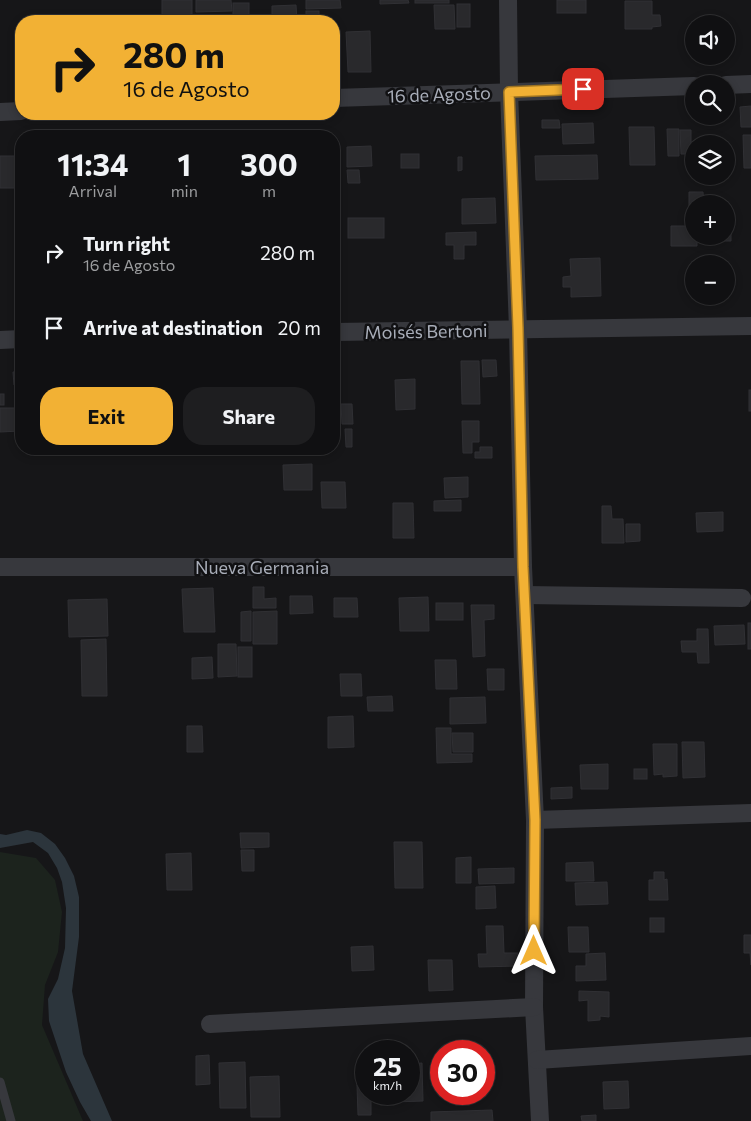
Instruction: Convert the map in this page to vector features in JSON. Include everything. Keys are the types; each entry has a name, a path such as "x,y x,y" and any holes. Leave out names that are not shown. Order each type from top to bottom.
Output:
{"street":[{"path":"508,0 523,567 535,820 534,1007 540,1121"},
{"path":"735,85 751,84"},
{"name":"16 de Agosto","path":"340,98 685,86"},
{"path":"0,112 15,111"},
{"name":"Moisés Bertoni","path":"340,332 751,326"},
{"path":"0,340 15,339"},
{"name":"Nueva Germania","path":"0,568 523,567"},
{"path":"525,595 742,598"},
{"path":"535,820 751,813"},
{"path":"210,1024 534,1007"},
{"path":"537,1060 751,1046"}],"lane":[{"path":"0,1082 11,1121"}],"shaded area":[{"path":"27,830 41,833 55,844 74,876 79,897 79,937 72,991 83,1054 112,1121 91,1121 66,1072 49,1021 48,999 58,979 65,948 66,908 62,882 57,868 48,853 33,842 0,848 0,834 6,835"},
{"path":"0,852 36,858 55,880 62,912 58,952 45,985 42,1025 83,1121 0,1121"}],"building":[{"path":"162,0 192,0 192,15 162,15"},
{"path":"196,0 231,0 232,11 196,12"},
{"path":"306,0 340,0 341,8 306,9"},
{"path":"380,0 408,0 409,3 380,4"},
{"path":"415,0 449,0 449,3 415,3"},
{"path":"557,0 586,0 586,13 557,13"},
{"path":"625,1 652,1 652,15 660,15 661,26 652,27 652,29 625,29"},
{"path":"233,3 249,3 249,15 233,15"},
{"path":"457,4 470,4 470,27 457,27"},
{"path":"296,5 297,15 272,15 272,6"},
{"path":"434,5 454,5 455,29 435,29"},
{"path":"306,11 319,11 319,15 306,15"},
{"path":"370,31 371,72 348,72 346,32"},
{"path":"751,106 751,127 741,127 740,107"},
{"path":"542,120 559,120 560,128 542,128"},
{"path":"593,123 594,143 563,144 562,124"},
{"path":"629,127 654,127 655,165 630,165"},
{"path":"667,129 679,129 679,156 668,156"},
{"path":"680,130 691,130 691,135 685,135 685,154 681,154"},
{"path":"743,135 751,135 751,168 744,168"},
{"path":"371,146 372,166 347,167 347,147"},
{"path":"401,154 419,154 419,168 401,168"},
{"path":"597,155 598,179 536,180 535,156"},
{"path":"0,156 15,156 15,188 0,188"},
{"path":"458,157 462,157 462,170 458,171"},
{"path":"347,170 359,170 360,183 348,183"},
{"path":"689,192 703,192 703,195 689,195"},
{"path":"495,198 496,223 462,224 462,199"},
{"path":"348,218 384,218 384,238 348,238"},
{"path":"671,226 685,226 685,245 697,245 697,246 671,246"},
{"path":"476,232 476,245 464,245 464,259 454,259 454,245 446,245 446,233"},
{"path":"600,258 601,296 571,297 571,287 563,287 563,277 571,276 570,259"},
{"path":"482,360 496,360 497,376 483,377"},
{"path":"461,361 479,361 480,404 462,404"},
{"path":"13,372 15,372 15,385"},
{"path":"415,379 415,409 396,410 395,380"},
{"path":"749,390 751,390 751,411 749,411"},
{"path":"0,394 4,394 4,405 0,405"},
{"path":"341,404 352,404 353,424 342,424"},
{"path":"0,408 15,408 15,431 0,432"},
{"path":"462,421 479,421 479,442 472,442 472,453 463,453"},
{"path":"345,429 352,429 352,447 346,447"},
{"path":"480,447 492,447 492,458 475,458 475,452 480,452"},
{"path":"312,464 312,490 284,490 283,465"},
{"path":"468,477 468,497 445,498 444,478"},
{"path":"321,482 345,482 346,508 322,508"},
{"path":"461,500 461,511 434,511 434,501"},
{"path":"393,503 413,503 414,538 393,538"},
{"path":"602,506 611,506 612,519 623,519 624,543 602,543"},
{"path":"723,512 723,531 697,532 696,513"},
{"path":"626,524 640,524 640,541 626,542"},
{"path":"253,587 264,587 264,599 276,598 276,608 253,608"},
{"path":"213,588 215,632 184,632 182,589"},
{"path":"290,596 312,596 313,613 290,614"},
{"path":"428,597 429,631 400,631 399,598"},
{"path":"334,598 357,598 358,617 334,617"},
{"path":"107,599 108,636 69,637 68,600"},
{"path":"436,603 463,603 463,620 436,620"},
{"path":"471,605 494,605 494,619 484,620 485,656 473,657"},
{"path":"251,611 251,641 241,641 241,612"},
{"path":"277,611 277,644 253,644 253,612"},
{"path":"748,623 751,623 751,649 748,649"},
{"path":"744,625 745,644 715,645 714,626"},
{"path":"697,629 708,629 709,663 698,663 697,652 682,652 681,641 697,641"},
{"path":"106,639 107,696 82,696 81,640"},
{"path":"218,644 236,644 237,676 218,677"},
{"path":"238,647 252,647 252,677 238,677"},
{"path":"212,657 213,678 192,679 192,658"},
{"path":"435,660 456,660 457,689 436,689"},
{"path":"487,669 504,669 504,690 488,690"},
{"path":"340,674 361,674 362,696 341,696"},
{"path":"392,696 393,711 368,711 367,697"},
{"path":"485,697 486,723 450,724 450,698"},
{"path":"353,716 354,747 328,748 328,717"},
{"path":"187,726 202,726 203,752 187,752"},
{"path":"436,728 451,728 451,754 472,754 472,762 437,763"},
{"path":"452,733 473,733 473,752 453,752"},
{"path":"682,742 704,742 705,777 683,778"},
{"path":"653,744 677,744 677,776 663,777 663,774 654,775"},
{"path":"608,764 608,789 581,789 580,765"},
{"path":"634,769 647,769 647,779 634,779"},
{"path":"572,787 572,798 551,799 551,788"},
{"path":"240,833 269,833 269,847 241,848"},
{"path":"394,842 422,842 423,888 395,888"},
{"path":"241,850 254,850 254,871 242,871"},
{"path":"191,853 192,890 167,890 166,854"},
{"path":"471,857 471,883 456,883 456,858"},
{"path":"593,862 594,881 566,881 566,863"},
{"path":"514,868 514,883 479,884 478,869"},
{"path":"654,872 664,872 664,880 667,879 668,900 649,900 649,880 654,880"},
{"path":"607,882 608,904 576,905 575,883"},
{"path":"495,886 496,908 476,909 476,887"},
{"path":"650,918 664,918 664,932 650,932"},
{"path":"486,926 503,926 504,953 518,953 518,966 479,967 478,954 487,954"},
{"path":"568,927 588,927 589,952 569,952"},
{"path":"744,935 751,935 751,965 750,953 744,953"},
{"path":"373,946 374,970 352,971 351,947"},
{"path":"605,953 606,980 576,981 576,966 586,966 586,954"},
{"path":"428,960 452,960 453,990 429,991"},
{"path":"579,991 609,992 609,1017 600,1016 600,1020 588,1021 588,1000 579,1001"},
{"path":"209,1055 210,1084 196,1085 196,1056"},
{"path":"245,1062 246,1108 220,1108 219,1063"},
{"path":"420,1063 422,1063 423,1101 420,1101"},
{"path":"279,1076 280,1117 251,1117 250,1077"},
{"path":"628,1081 629,1108 604,1109 603,1082"},
{"path":"358,1105 371,1105 371,1115 358,1115"},
{"path":"492,1110 493,1121 431,1121 431,1112"},
{"path":"596,1115 596,1121 582,1121 581,1116"}],"route":[{"path":"534,951 535,820 523,567 518,328 509,92 583,89"}]}
